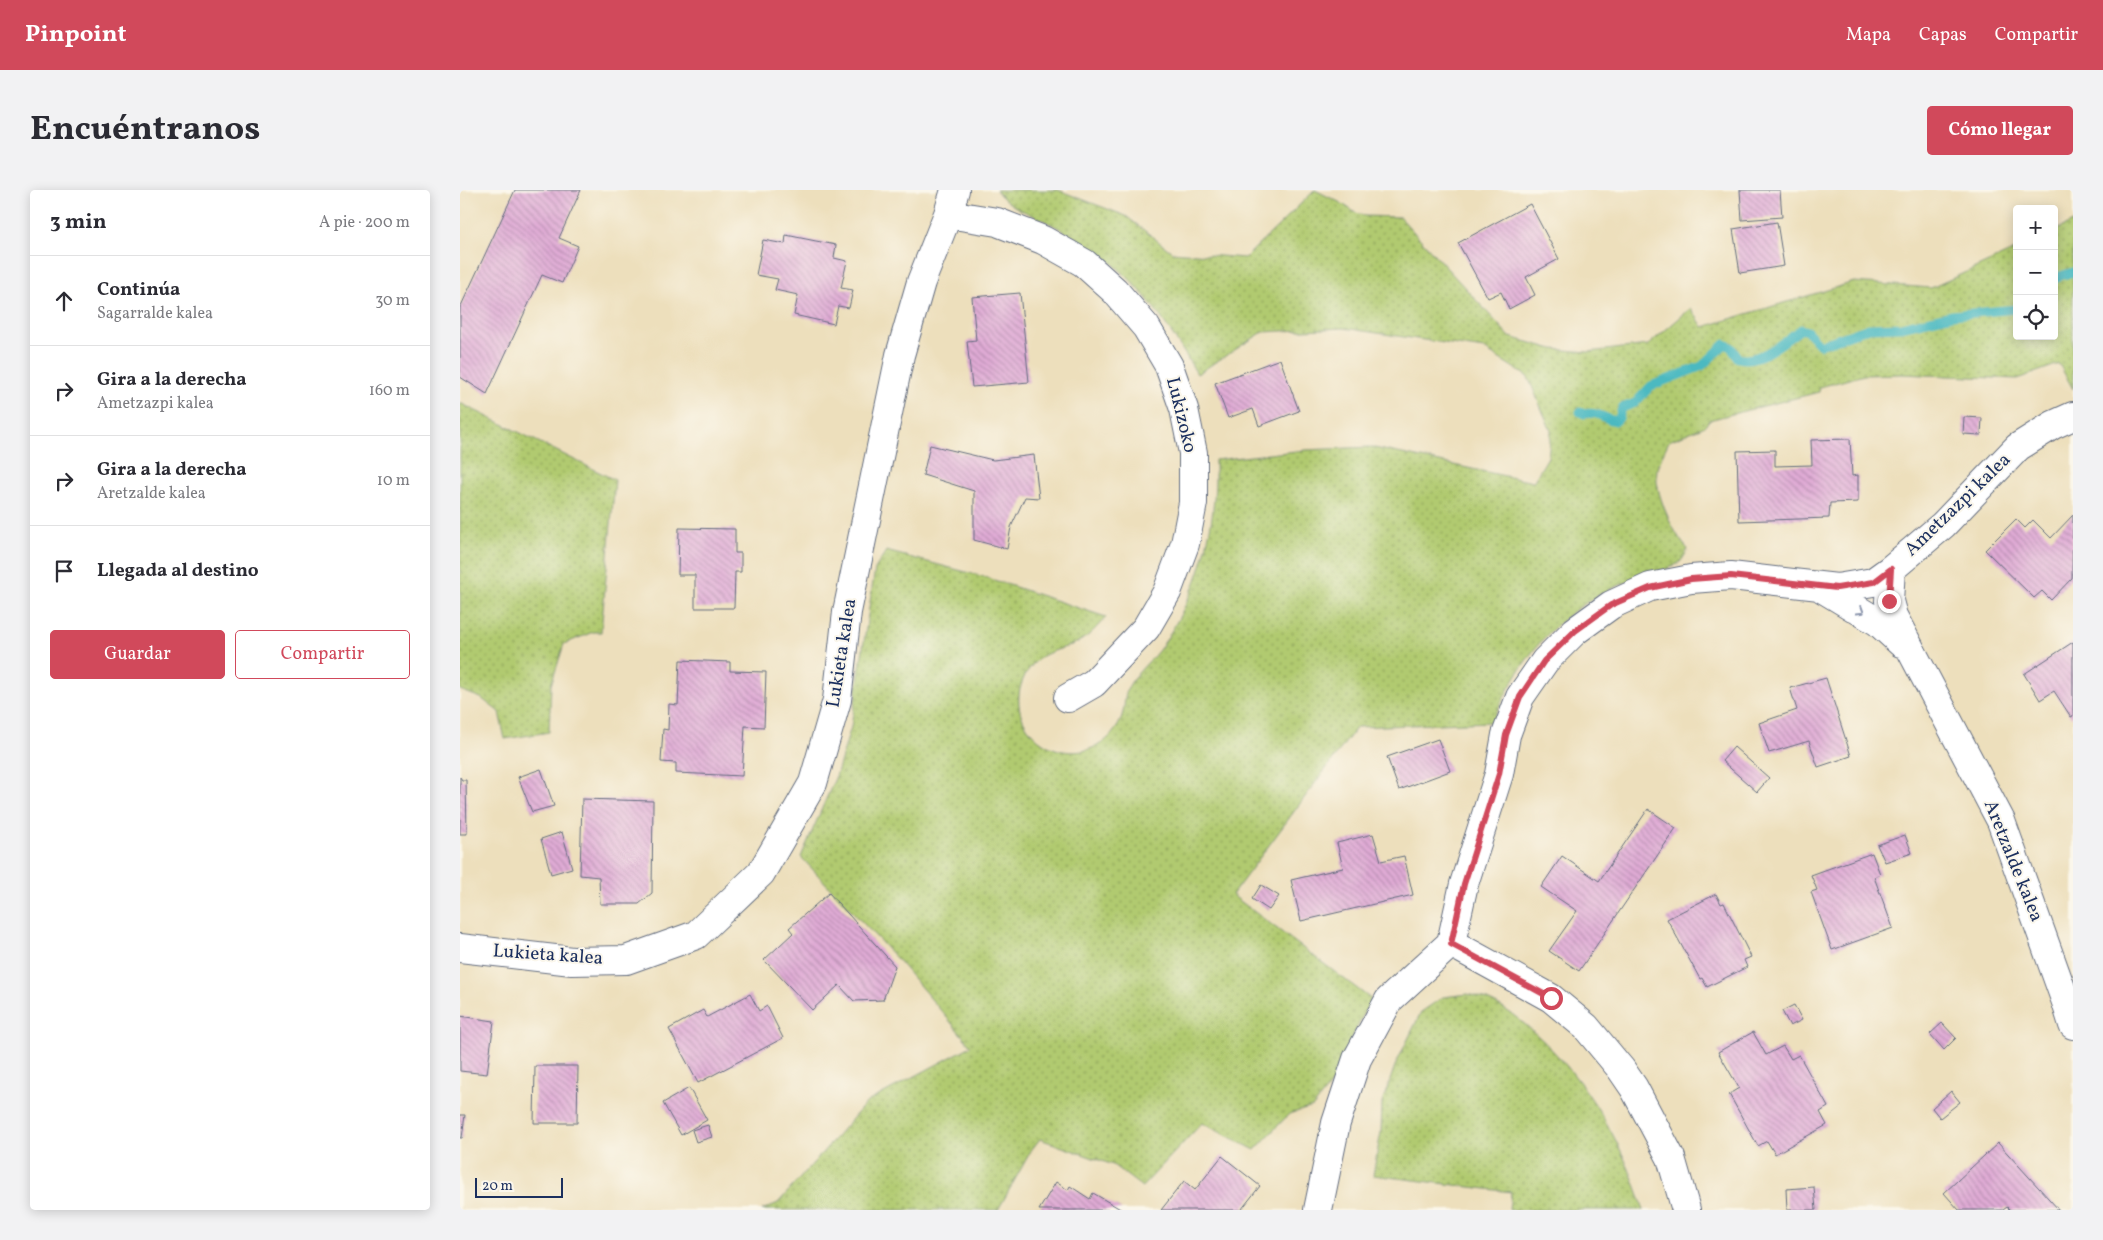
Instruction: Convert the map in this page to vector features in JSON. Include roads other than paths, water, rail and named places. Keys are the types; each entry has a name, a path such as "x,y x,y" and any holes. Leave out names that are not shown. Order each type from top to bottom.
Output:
{"street":[{"name":"Lukizoko","path":"951,202 1043,240 1084,264 1115,291 1146,326 1169,366 1184,409 1193,453 1193,503 1186,544 1167,592 1146,628 1094,683 1068,698"},
{"name":"Lukieta kalea","path":"460,948 572,961 626,960 696,935 761,873 813,783 837,700 847,612 900,355 921,282 951,202"},
{"name":"Ametzazpi kalea","path":"1451,944 1464,884 1499,774 1506,735 1520,697 1544,661 1575,631 1618,601 1650,588 1691,579 1731,576 1837,588 1874,582 1942,525 2018,447 2073,416"},
{"name":"Aretzalde kalea","path":"1891,569 1889,601 1893,616 2001,821 2073,1025"},
{"name":"Aretzalde kalea","path":"1819,586 1878,622 1910,651"},
{"path":"1318,1210 1336,1123 1357,1059 1389,1000 1451,944 1551,998 1586,1027 1621,1069 1634,1088 1671,1158 1686,1210"}],"waterway":[{"path":"2058,277 2073,272"},
{"path":"1580,412 1584,414 1598,414 1616,421 1622,408 1635,403 1651,386 1702,366 1725,344 1731,347 1738,358 1755,358 1779,345 1801,329 1807,331 1820,345 1869,328 1901,327 1952,315 2013,309"}]}
